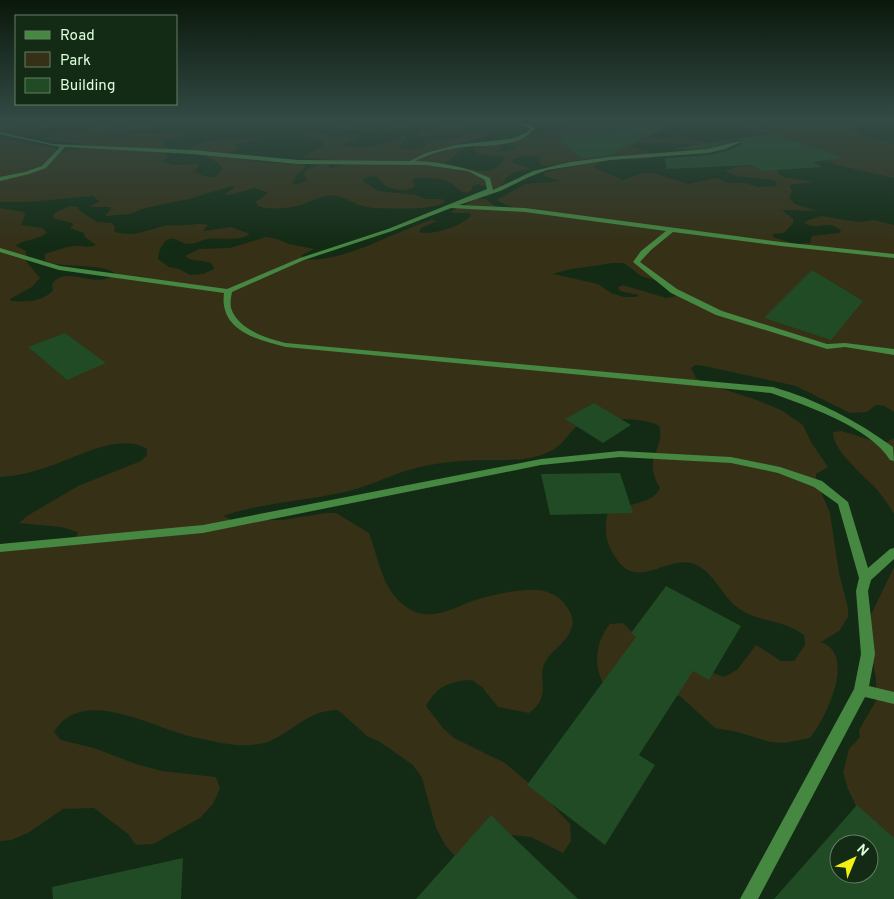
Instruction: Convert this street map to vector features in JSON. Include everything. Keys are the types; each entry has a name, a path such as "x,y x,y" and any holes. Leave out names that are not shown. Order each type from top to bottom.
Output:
{"street":[{"path":"0,179 27,173 44,167 49,162"},
{"path":"0,250 60,268 228,290 302,259 382,232 490,190 488,180 469,170 410,162 398,164 298,162"},
{"path":"483,194 498,192 519,179 534,173 586,162"},
{"path":"450,206 525,210 781,244 894,256"},
{"path":"672,229 657,243 642,252 636,262 674,291 719,313 827,347 845,345 894,352"},
{"path":"228,290 227,307 235,320 260,338 286,345 688,380 773,390 825,410 866,432 889,450 894,458"},
{"path":"0,548 203,529 541,462 620,454 731,460 780,470 818,484 843,502 865,578 862,591 868,654 862,690 749,899"},
{"path":"865,578 894,552"},
{"path":"862,690 894,698"}],"green space":[{"path":"0,162 161,162 175,165 197,164 199,167 194,172 211,177 218,175 222,167 216,162 303,164 306,167 299,172 292,183 295,185 307,181 304,173 322,164 329,165 329,168 350,162 447,162 445,164 454,167 488,171 496,168 502,162 513,162 531,168 512,173 495,190 478,184 472,186 472,190 467,193 447,181 435,178 415,178 412,181 415,186 402,190 388,187 373,176 363,179 364,182 378,191 416,195 426,199 441,199 445,202 439,205 419,208 366,207 341,197 332,196 293,207 263,208 258,206 256,202 268,193 255,188 229,195 225,194 235,187 232,186 189,199 145,208 130,214 105,216 111,209 110,207 90,207 99,201 93,196 28,202 0,202"},
{"path":"540,162 599,162 601,163 593,167 623,180 643,173 653,173 688,184 716,178 728,183 744,183 759,187 776,186 777,183 774,180 736,176 725,171 737,167 766,167 778,170 778,174 785,177 814,182 789,185 792,191 789,198 795,204 817,211 782,210 793,219 793,223 784,233 773,234 773,237 795,244 810,243 812,236 839,233 841,231 832,226 814,226 805,223 821,216 858,222 874,220 894,225 894,412 884,406 876,405 867,412 850,413 796,386 704,366 695,365 691,368 696,378 702,382 781,410 803,425 811,442 828,467 816,474 816,480 830,513 839,573 848,608 848,617 839,631 821,642 832,649 837,659 838,673 824,717 810,738 784,743 770,742 738,732 715,728 680,696 615,699 601,679 597,662 598,648 610,624 623,623 632,632 724,677 737,670 756,645 781,661 794,661 805,645 804,635 796,630 749,614 734,605 708,573 694,564 684,562 642,572 632,571 623,566 614,555 607,541 607,515 620,508 650,498 660,488 653,468 660,434 659,426 630,419 604,420 583,424 575,428 559,446 551,451 529,458 518,460 472,460 430,465 345,492 268,505 223,516 233,520 282,520 336,513 369,533 379,566 388,586 401,603 419,613 434,614 486,597 527,590 550,593 563,602 569,610 573,623 569,635 545,662 541,698 537,706 529,713 498,707 482,687 472,680 451,683 445,686 430,699 426,706 443,728 454,738 505,763 544,796 570,824 571,841 563,853 531,837 512,835 482,837 456,857 445,845 436,828 422,778 413,765 380,742 367,736 338,710 318,713 279,737 261,744 252,745 234,745 181,734 122,714 83,711 67,718 54,732 61,740 94,748 136,764 162,771 216,777 220,789 213,804 200,818 153,844 136,845 128,834 94,808 63,809 28,833 11,840 0,841 0,544 75,541 78,532 61,527 19,523 27,516 78,486 141,461 147,455 147,449 124,443 111,445 38,470 0,477 0,208 24,212 25,215 21,225 42,228 47,232 40,237 19,243 16,246 26,251 26,261 40,278 32,287 10,299 11,301 28,301 39,299 49,294 53,290 52,284 58,278 74,276 100,280 108,278 115,273 98,268 50,263 45,260 45,254 61,249 72,246 89,247 96,245 85,237 84,233 70,228 73,225 72,223 53,218 54,213 70,206 78,207 79,210 97,222 112,223 115,227 114,231 121,233 136,233 172,225 205,224 208,225 203,231 231,227 250,234 235,239 208,239 189,244 171,239 162,245 158,259 169,267 179,269 190,275 203,274 214,269 212,264 191,260 185,256 199,249 230,248 266,237 314,249 302,255 302,259 333,257 367,246 431,220 437,221 421,228 419,232 431,233 455,226 471,215 469,213 451,213 452,211 476,199 486,199 496,207 514,208 496,200 526,184 561,181 545,176 544,172 586,164 541,165","holes":["624,263 641,276 660,282 682,295 666,298 623,285 618,287 620,291 639,295 636,297 624,297 611,293 598,284 553,274 575,268"]},
{"path":"831,162 894,162 894,178 836,165"},
{"path":"842,431 883,444 894,438 894,514 878,491 843,455 834,439 833,432"},
{"path":"894,567 894,839 856,806 843,773 849,749 860,737 859,730 876,701 876,679 866,625"}],"building":[{"path":"665,162 813,162 822,167 762,171 752,165 666,169"},
{"path":"812,270 863,301 831,340 764,318"},
{"path":"65,333 106,363 67,380 28,347"},
{"path":"594,403 631,425 603,443 565,419"},
{"path":"620,473 633,513 550,515 541,474"},
{"path":"666,586 741,626 709,680 693,671 639,755 655,765 605,845 527,785 636,637 631,633"},
{"path":"857,805 894,838 894,899 774,899 829,837 829,884 879,884 879,834 831,834"},
{"path":"491,815 509,833 578,899 416,899"},
{"path":"183,858 181,899 53,899 52,887"}]}
